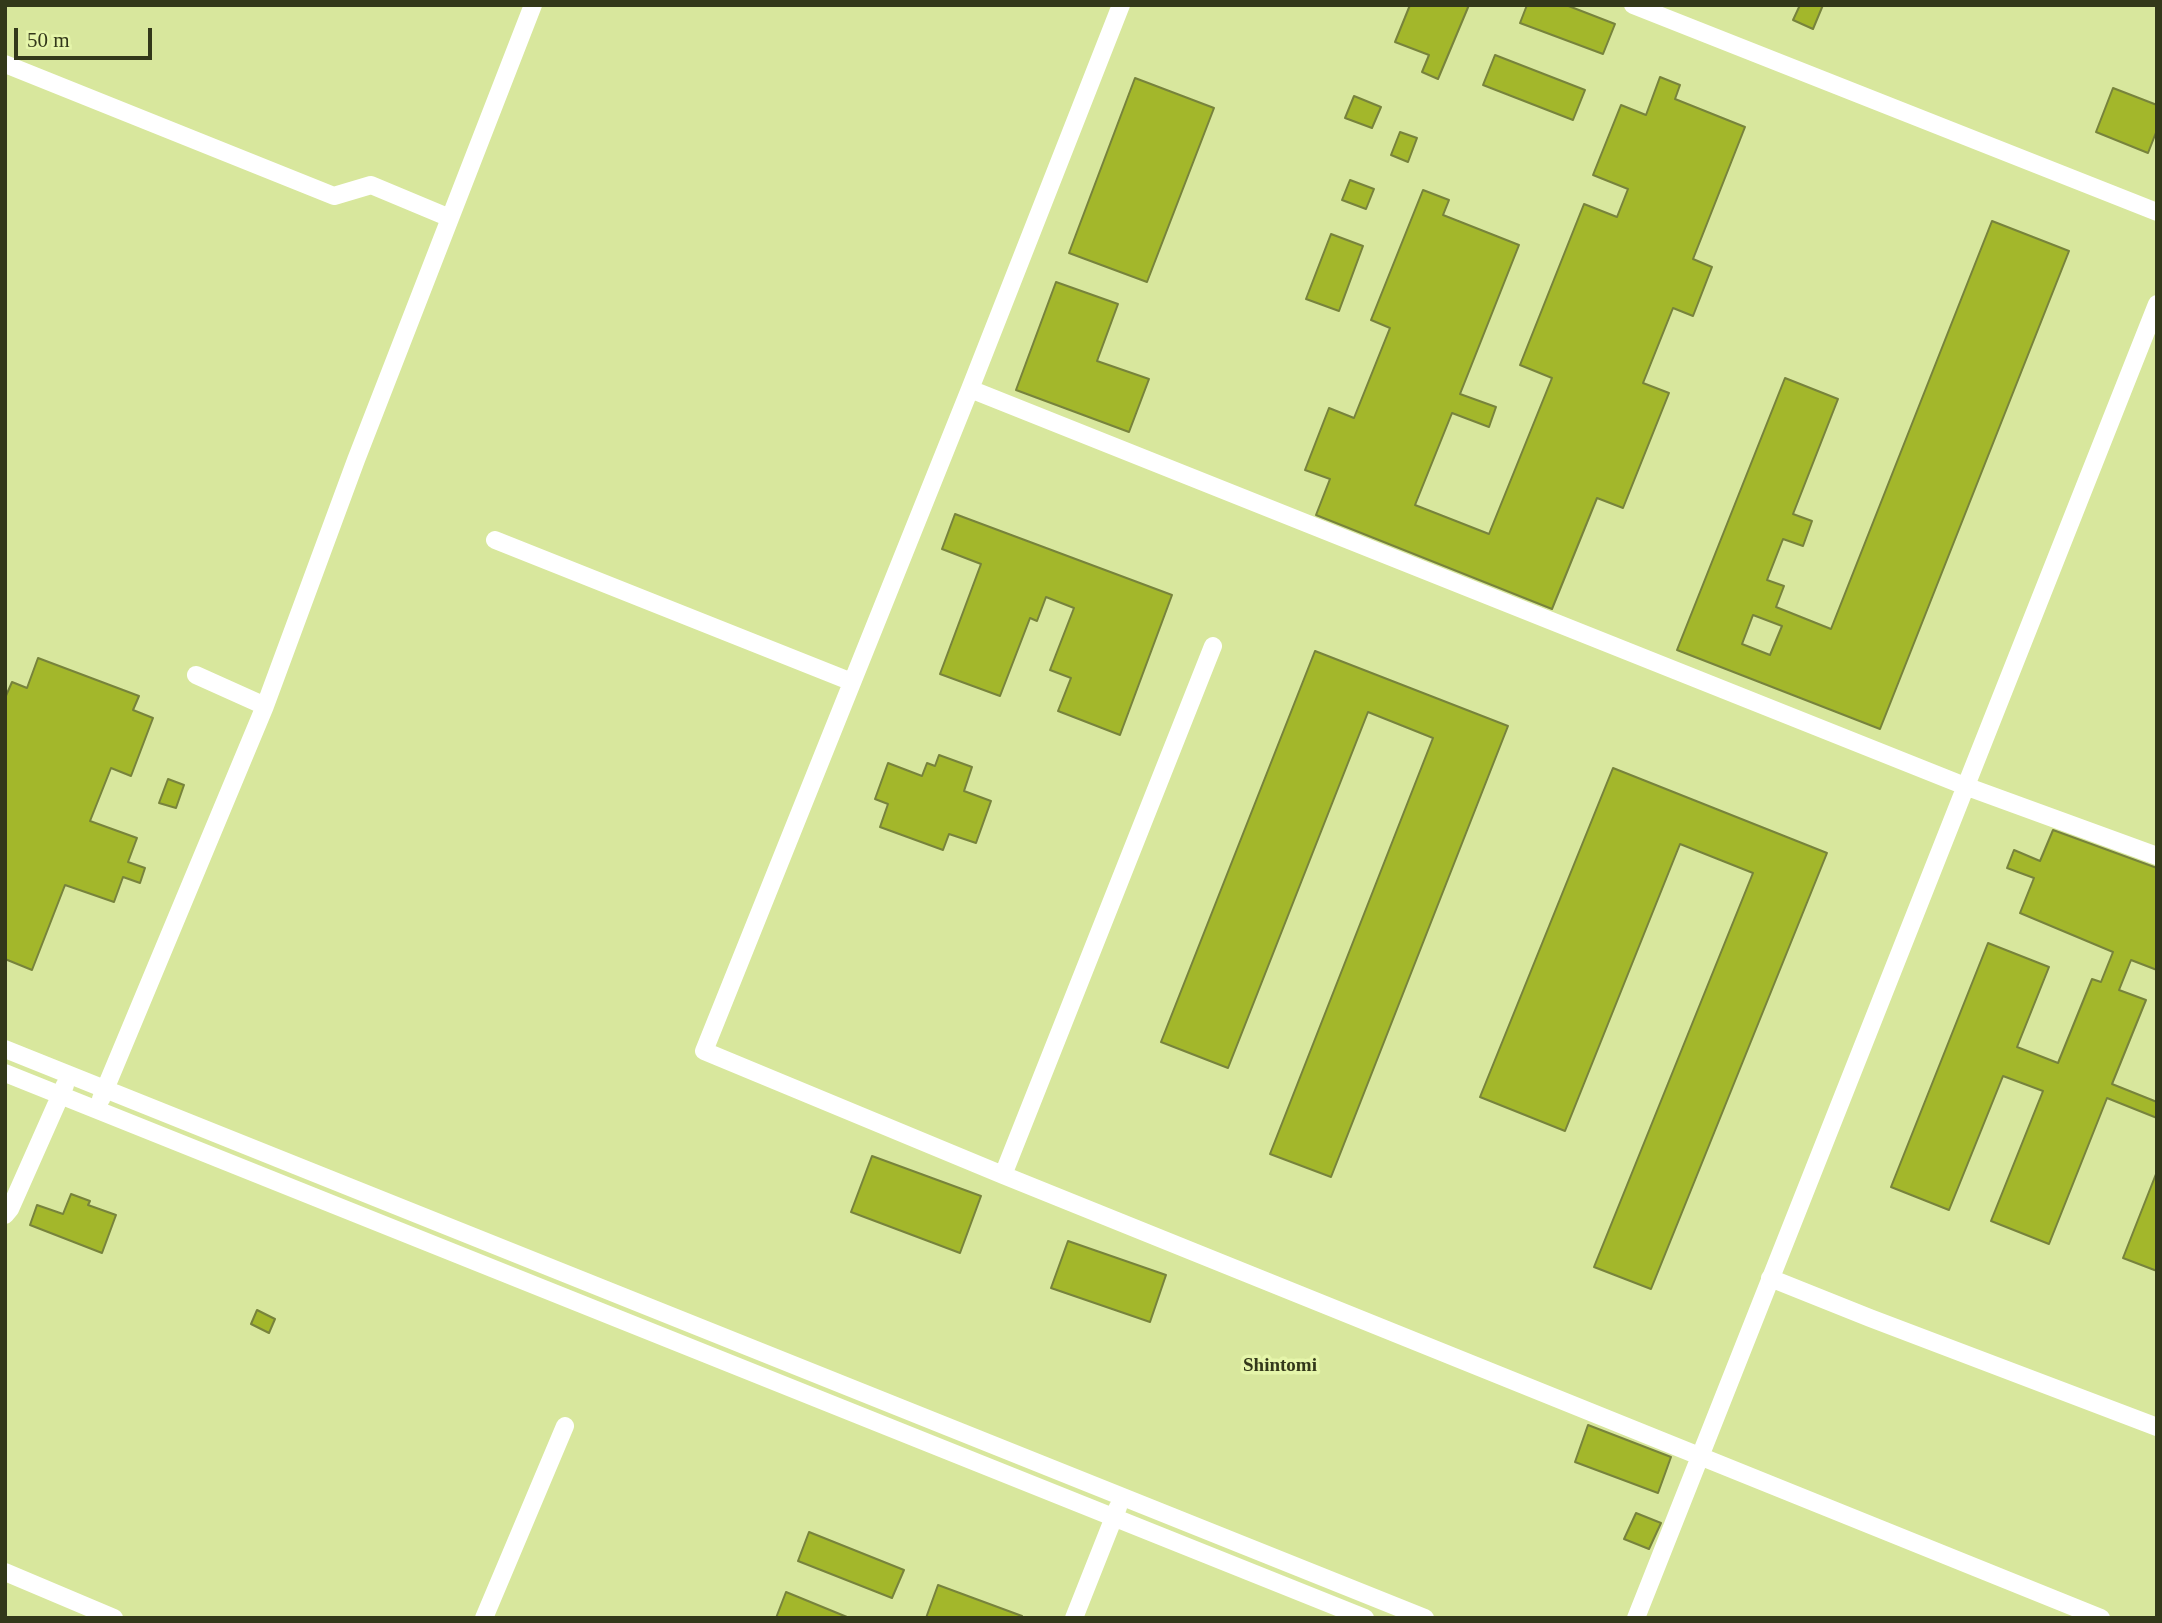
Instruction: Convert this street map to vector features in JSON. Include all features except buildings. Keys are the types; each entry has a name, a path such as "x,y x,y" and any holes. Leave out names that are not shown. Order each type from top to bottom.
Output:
{"street":[{"path":"97,1110 265,706 355,460 533,5"},
{"path":"1121,5 704,1051 1003,1175 2101,1618"},
{"path":"1633,5 2157,212"},
{"path":"5,64 334,196 371,185 450,218"},
{"path":"1636,1618 2157,304"},
{"path":"970,389 1965,786 2157,856"},
{"path":"495,540 852,682"},
{"path":"1003,1175 1213,646"},
{"path":"196,675 265,706"},
{"path":"5,1049 1425,1618"},
{"path":"5,1073 1365,1618"},
{"path":"5,1215 69,1075"},
{"path":"1770,1278 2157,1427"},
{"path":"484,1618 565,1426"},
{"path":"1074,1618 1122,1497"},
{"path":"5,1572 114,1618"}],"district":[{"name":"Shintomi","path":"1280,1366"}]}
